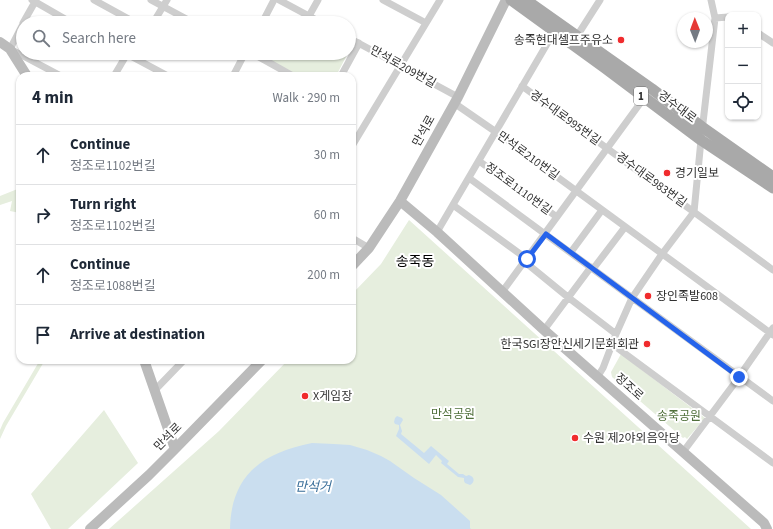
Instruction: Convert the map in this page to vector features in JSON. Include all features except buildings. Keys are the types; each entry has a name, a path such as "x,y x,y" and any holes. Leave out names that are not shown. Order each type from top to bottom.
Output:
{"main road":[{"name":"경수대로","path":"511,0 577,36 773,177"},
{"name":"경수대로","path":"526,0 554,32 701,140 773,188"},
{"path":"738,165 742,162 752,170 763,170"}],"street":[{"path":"152,0 165,3 184,16"},
{"path":"266,16 274,0"},
{"path":"279,0 309,16 318,0"},
{"path":"383,0 426,23"},
{"path":"356,139 440,0"},
{"name":"만석로","path":"356,262 369,248 400,201 456,100 506,0"},
{"path":"577,36 600,0"},
{"path":"598,376 603,368 632,298 662,254 694,212 715,18 711,0"},
{"path":"26,16 34,1 60,16"},
{"path":"96,1 123,16"},
{"path":"158,16 165,3"},
{"path":"715,18 725,17"},
{"name":"경수대로995번길","path":"496,132 554,32"},
{"path":"761,35 773,43"},
{"path":"10,49 16,37"},
{"path":"0,42 16,52"},
{"name":"만석로209번길","path":"356,42 401,66 456,100"},
{"path":"356,48 359,43"},
{"path":"10,49 16,59"},
{"path":"17,60 24,72"},
{"path":"31,60 53,72"},
{"path":"116,72 122,60"},
{"path":"142,60 162,72"},
{"path":"235,72 241,60"},
{"path":"264,60 286,72"},
{"path":"343,72 350,60"},
{"name":"경수대로995번길","path":"522,86 608,149"},
{"name":"경수대로983번길","path":"502,292 546,234 644,98"},
{"name":"만석로210번길","path":"456,100 576,192 772,332"},
{"name":"정조로1110번길","path":"437,232 496,132"},
{"name":"경수대로983번길","path":"608,149 773,270"},
{"name":"정조로1110번길","path":"479,161 557,217"},
{"name":"정조로1110번길","path":"469,178 773,401"},
{"name":"정조로","path":"400,201 437,232 544,330 768,527"},
{"path":"454,205 526,260 569,298 616,334"},
{"path":"571,252 602,210"},
{"path":"544,330 625,227"},
{"path":"356,240 369,248"},
{"path":"683,452 772,332"},
{"path":"612,344 773,463"},
{"path":"145,364 176,449"},
{"path":"155,390 180,364"},
{"name":"만석로","path":"90,529 176,449 258,364"}],"green space":[{"path":"268,60 344,60 338,72 291,72"},
{"path":"16,190 16,212 10,211 12,201 0,205 0,196"},
{"name":"만석공원","path":"409,220 751,529 109,529 219,431 284,364 356,364 356,290 381,264"},
{"name":"송죽공원","path":"621,354 705,418 687,439 685,437 683,438 612,377 611,372"},
{"path":"38,364 43,364 6,426 0,439 0,430"},
{"path":"104,410 138,463 68,529 51,529 31,494"}],"water":[{"path":"397,416 403,420 400,425 402,431 401,434 424,453 431,446 449,461 447,464 459,474 466,476 469,475 472,477 474,480 472,484 470,485 465,483 464,478 458,477 441,463 442,461 436,455 429,464 396,436 399,425 395,424 394,422"},
{"name":"만석거","path":"312,443 350,445 381,456 441,495 470,521 471,529 230,529 232,510 236,494 243,481 253,470 264,460 278,453 294,447"}],"place":[{"name":"송죽현대셀프주유소","path":"621,40"},
{"name":"경기일보","path":"667,173"},
{"name":"장인족발608","path":"648,296"},
{"name":"한국SGI장안신세기문화회관","path":"647,344"},
{"name":"X게임장","path":"305,396"},
{"name":"수원 제2야외음악당","path":"575,438"}],"district":[{"name":"송죽동","path":"415,262"}],"route":[{"path":"527,259 546,234 739,377"}]}
